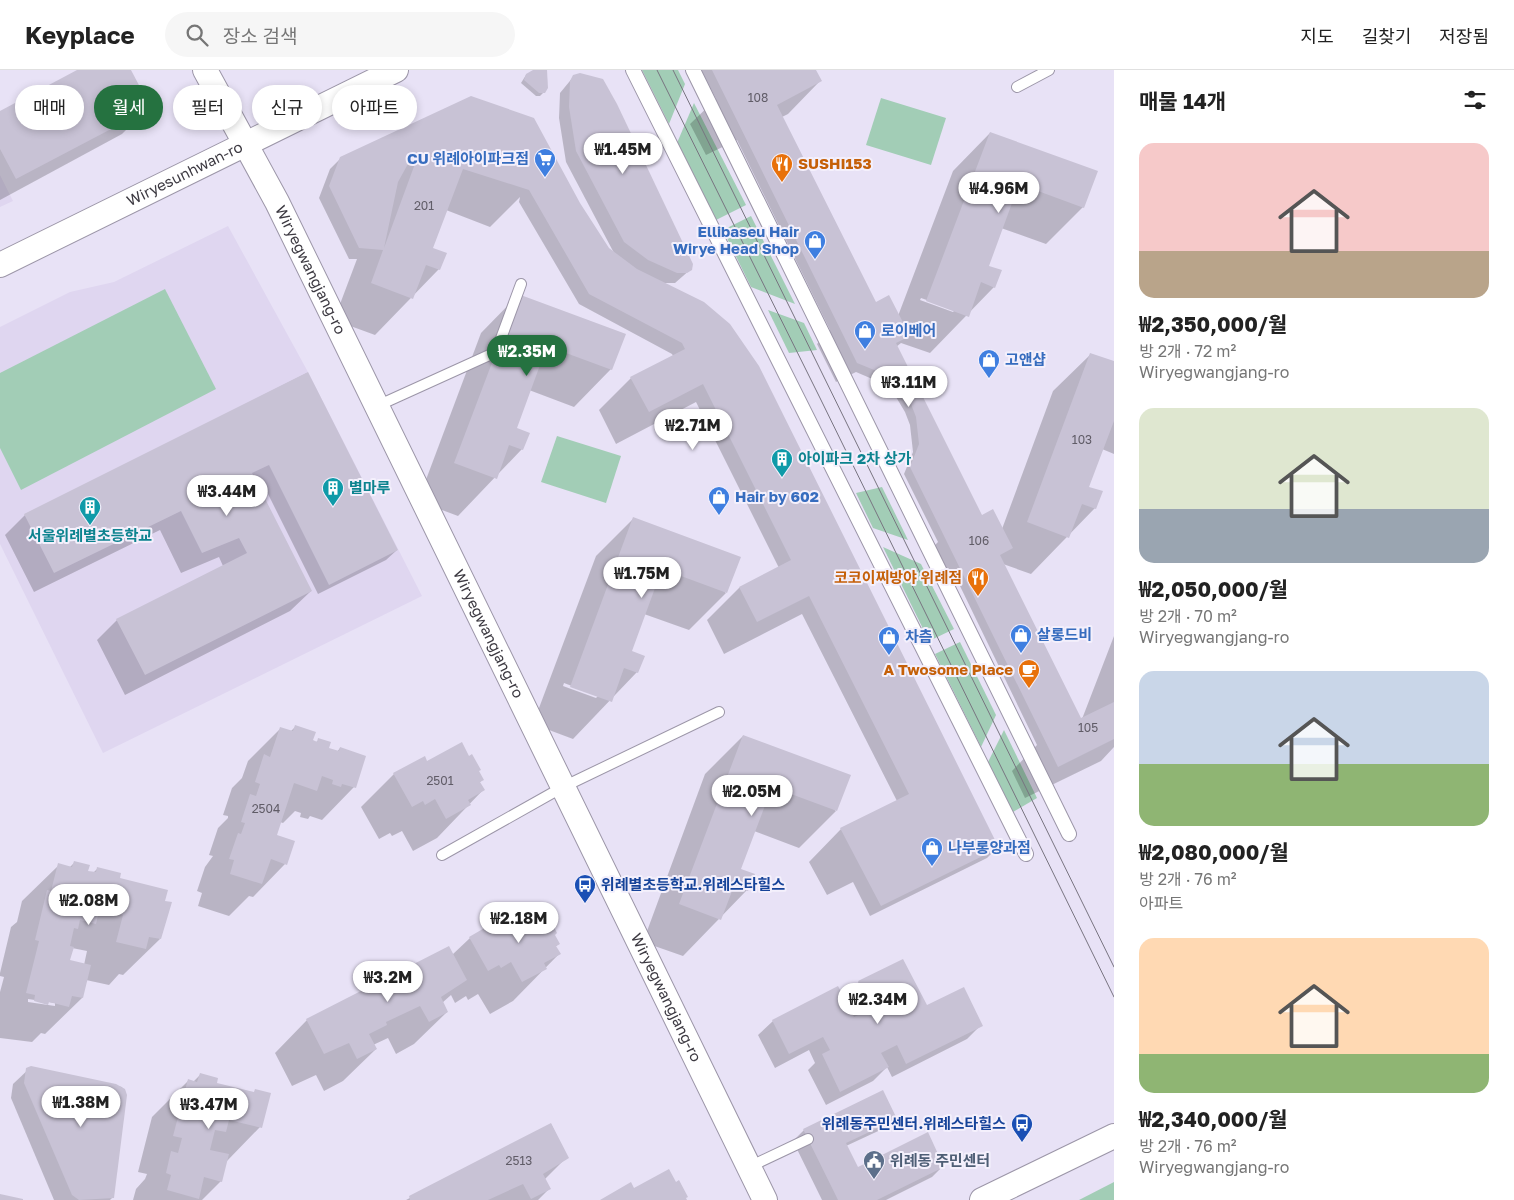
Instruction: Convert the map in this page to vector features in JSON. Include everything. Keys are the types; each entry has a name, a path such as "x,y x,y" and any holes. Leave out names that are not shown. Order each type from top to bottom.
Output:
{"street":[{"name":"Wiryegwangjang-ro","path":"205,70 277,202 765,1200"},
{"name":"Wiryesunhwan-ro","path":"0,265 396,70"},
{"path":"634,70 1026,854"},
{"path":"693,70 1069,834"},
{"path":"982,1200 1114,1136"}],"lane":[{"path":"1017,87 1049,70"},
{"path":"377,406 496,352 521,284"},
{"path":"442,855 563,787 719,712"},
{"path":"749,1167 808,1139"}],"shaded area":[{"path":"0,175 13,201 0,207"},
{"path":"228,226 308,372 422,596 103,753 0,544 0,327 70,292 114,282"}],"green space":[{"path":"642,70 678,70 685,84 669,124"},
{"path":"881,98 946,118 931,165 866,145"},
{"path":"694,103 746,205 716,220 677,143"},
{"path":"751,216 795,304 751,287 723,230"},
{"path":"165,289 216,389 21,490 0,448 0,373"},
{"path":"768,310 804,323 817,350 789,353"},
{"path":"557,436 621,456 606,503 541,482"},
{"path":"882,487 908,540 873,528 856,493"},
{"path":"883,547 921,564 954,629 929,641"},
{"path":"960,642 996,715 981,747 935,654"},
{"path":"1004,730 1037,798 1013,812 988,762"},
{"path":"1114,1182 1114,1200 1079,1200"}],"building":[{"path":"77,70 131,70 139,85 94,85 94,130 109,130 16,179 0,149 0,111 15,103 15,130 84,130 84,85 49,85"},
{"path":"533,70 547,70 548,88 545,93 539,93 524,80 526,74"},
{"path":"712,70 816,70 822,81 777,105 876,302 889,295 910,336 896,343 982,515 993,509 1013,548 1000,555 1081,718 1114,702 1114,739 1058,767 910,467 919,444 916,417 911,404 902,390 884,374 857,363"},
{"path":"580,73 603,79 617,104 693,264 692,270 687,273 677,273 648,260 624,242 576,151 569,107 570,81 573,75"},
{"name":"아이파크 2차 상가","path":"471,96 534,118 580,203 609,248 637,269 704,302 730,324 759,366 999,848 881,906 840,828 909,794 809,596 757,622 739,587 791,560 703,384 649,412 630,377 685,349 682,343 589,294 529,190 463,169 433,248 447,253 440,270 426,265 413,299 371,283 383,250 359,248 329,186 340,157 398,130 417,130 417,121","holes":["416,161 384,248 398,182 409,162"]},
{"path":"990,132 1098,171 1084,208 1019,184 989,266 1002,270 995,288 981,282 969,317 926,301"},
{"path":"518,294 626,334 612,370 547,346 517,428 530,433 523,450 509,445 497,479 454,463"},
{"path":"1090,353 1114,361 1114,421 1089,487 1103,491 1096,509 1082,504 1069,538 1027,522"},
{"name":"서울위례별초등학교","path":"308,372 398,550 329,585 269,465 252,473 312,591 145,675 116,619 247,553 239,538 202,553 181,511 54,573 24,514"},
{"path":"633,517 741,557 727,593 662,569 632,651 645,656 638,673 624,668 612,702 570,687"},
{"path":"295,725 316,732 313,740 317,742 318,738 331,742 329,748 339,751 340,747 366,756 356,788 342,784 341,787 332,784 333,780 322,776 317,791 294,783 277,835 295,841 287,865 271,859 262,884 230,874 234,860 229,859 238,833 241,834 245,823 241,822 250,794 256,796 260,784 255,782 264,754 270,757 280,727 293,731"},
{"path":"743,735 851,775 837,811 772,787 741,869 755,874 748,891 734,886 721,920 679,904"},
{"path":"462,742 469,756 472,754 481,770 479,771 484,780 480,782 485,790 468,800 471,805 446,819 435,799 425,805 423,801 412,807 393,773 425,756 427,761"},
{"path":"74,861 90,865 88,871 96,872 97,867 121,873 120,878 168,890 165,901 172,902 161,939 149,937 146,949 116,942 123,915 107,911 109,905 101,903 96,924 80,920 78,929 74,928 70,946 74,947 70,960 91,965 83,998 72,996 69,1007 49,1002 48,1005 34,1001 35,995 26,993 39,941 35,940 47,890 51,891 58,863 72,867"},
{"path":"538,906 545,919 549,917 557,933 555,935 560,944 556,946 561,954 544,963 547,969 522,982 511,962 501,968 499,965 488,971 469,937 500,919 503,924"},
{"path":"449,946 467,980 441,997 448,1012 429,1022 420,1006 386,1022 387,1025 369,1034 377,1049 357,1059 349,1043 324,1054 306,1019"},
{"path":"903,959 927,1005 964,987 983,1026 906,1064 897,1045 881,1053 889,1067 840,1092 822,1054 830,1050 823,1037 789,1054 772,1020 838,986 854,1017 872,1008 858,981"},
{"path":"31,1066 116,1084 125,1089 127,1095 114,1198 79,1200 72,1195 24,1083 26,1068"},
{"path":"200,1073 218,1078 217,1083 254,1092 255,1089 271,1093 262,1128 229,1120 226,1132 215,1130 210,1150 229,1154 222,1182 204,1177 199,1199 167,1190 171,1175 166,1173 171,1151 178,1153 182,1138 173,1136 188,1079 197,1082"},
{"path":"883,1090 897,1119 846,1143 858,1167 928,1132 944,1167 877,1200 838,1200 803,1129"},
{"path":"551,1123 569,1158 543,1174 551,1189 531,1199 523,1184 488,1200 410,1200 409,1196"},
{"path":"669,1169 676,1182 679,1180 688,1197 686,1198 687,1200 600,1200 631,1182 634,1188"},
{"path":"0,1194 23,1199 23,1200 0,1200"}],"tram line":[{"path":"657,70 1114,997"},
{"path":"673,70 1114,967"}],"place":[{"name":"CU 위례아이파크점","path":"545,178"},
{"name":"SUSHI153","path":"782,183"},
{"name":"Ellibaseu Hair Wirye Head Shop","path":"815,260"},
{"name":"로이베어","path":"865,350"},
{"name":"고앤샵","path":"989,379"},
{"name":"아이파크 2차 상가","path":"782,478"},
{"name":"별마루","path":"333,507"},
{"name":"Hair by 602","path":"719,516"},
{"name":"서울위례별초등학교","path":"90,526"},
{"name":"코코이찌방야 위례점","path":"978,597"},
{"name":"살롱드비","path":"1021,654"},
{"name":"차츰","path":"889,656"},
{"name":"A Twosome Place","path":"1029,689"},
{"name":"나부롱양과점","path":"932,867"},
{"name":"위례별초등학교.위례스타힐스","path":"585,904"},
{"name":"위례동주민센터.위례스타힐스","path":"1022,1143"},
{"name":"위례동 주민센터","path":"874,1180"}]}
